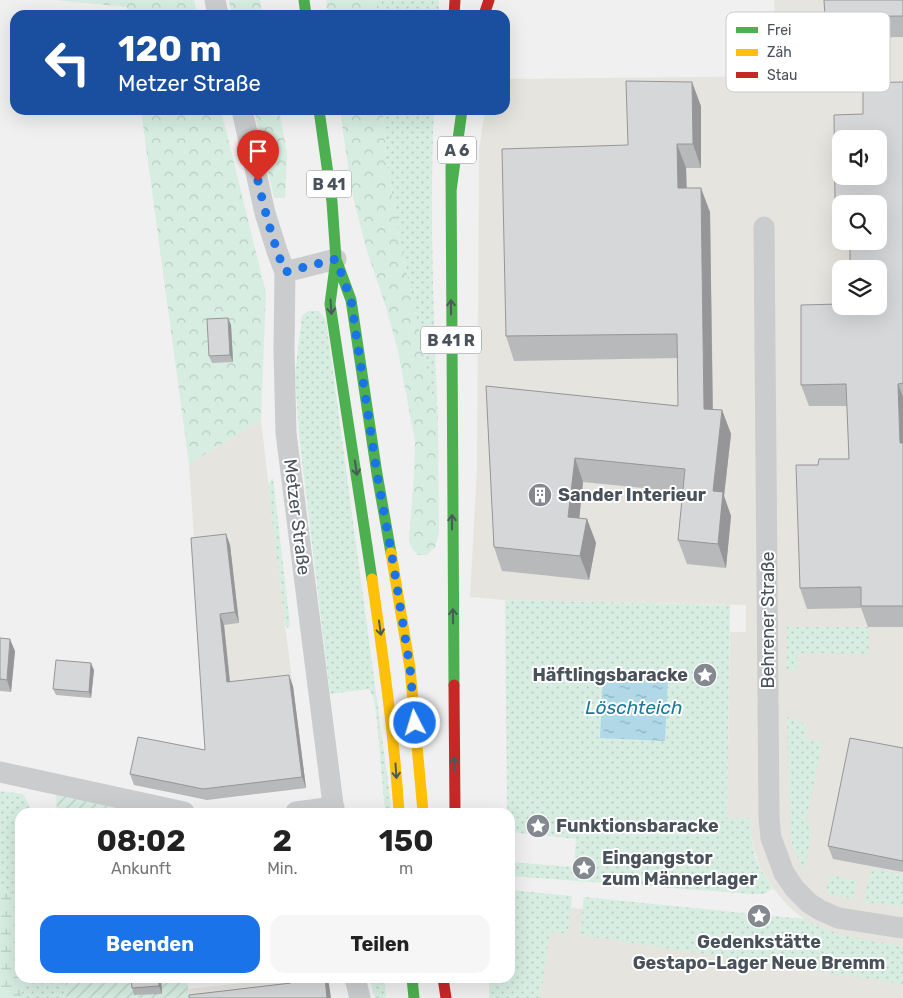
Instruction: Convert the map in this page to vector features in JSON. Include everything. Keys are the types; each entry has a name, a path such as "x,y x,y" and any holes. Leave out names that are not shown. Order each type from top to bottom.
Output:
{"main road":[{"name":"B 41","path":"320,115 332,202 336,259 330,304 364,516 396,762 399,808"},
{"name":"B 41 R","path":"452,115 452,570 455,808"},
{"name":"A 6","path":"451,190 461,115"},
{"name":"B 41","path":"336,259 351,300 377,474 410,668 423,808"},
{"path":"412,983 414,998"},
{"path":"444,983 446,998"},
{"path":"451,998 452,983"}],"street":[{"path":"243,115 265,213 285,272 336,259"},
{"name":"Behrener Straße","path":"764,228 769,818 771,838 784,873 795,889 809,903 838,918 903,928"},
{"name":"Metzer Straße","path":"285,272 286,433 334,808"},
{"path":"0,772 166,808"},
{"path":"356,983 360,998"}],"shaded area":[{"path":"774,0 903,0 903,998 489,998 489,983 515,983 515,902 583,909 804,919 788,906 773,888 760,867 754,850 750,818 727,818 730,632 746,632 746,605 505,600 470,597 477,469 479,150 484,115 510,115 510,79 726,77 726,92 890,92 890,12 774,12"},
{"path":"261,420 306,788 258,794 206,719 189,464"},
{"path":"242,983 329,983 331,998 189,998 188,989"}],"green space":[{"path":"55,0 194,0 197,10 127,10 127,7"},
{"path":"229,0 260,0 262,10 231,10"},
{"path":"326,0 378,0 378,10 327,10"},
{"path":"378,0 439,0 439,10 378,10"},
{"path":"142,115 222,115 266,293 261,420 189,464"},
{"path":"255,115 280,115 287,153 285,198 274,198"},
{"path":"341,115 383,115 386,158 400,242 438,425 439,533 435,547 427,555 418,555 412,549 409,540 415,441 398,351 386,307 367,251 349,173"},
{"path":"383,115 434,115 432,228 438,425 400,242 386,158"},
{"path":"308,311 319,311 326,320 391,808 385,808 374,699 369,689 330,694 299,435 295,374 302,316"},
{"path":"273,478 290,625 288,628 285,625 268,485"},
{"path":"505,600 730,605 727,818 750,818 755,856 760,868 773,888 764,894 753,894 515,876 515,862 574,867 576,839 515,833 515,808 507,808"},
{"path":"787,627 868,627 869,654 797,653 797,672 786,670"},
{"path":"787,717 805,724 807,740 822,742 806,821 812,829 805,870 793,849 791,837"},
{"path":"0,791 23,794 31,808 15,808 15,905 12,897 0,885"},
{"path":"56,795 116,808 57,808"},
{"path":"871,868 903,875 903,907 864,902"},
{"path":"830,875 857,881 853,899 826,892"},
{"path":"0,885 12,897 15,905 15,983 24,983 21,998 0,998"},
{"path":"515,890 572,896 568,934 550,932 540,998 489,998 489,983 515,983"},
{"path":"584,897 804,919 840,935 903,946 903,984 580,935"},
{"path":"24,983 65,983 66,998 21,998"},
{"path":"65,983 188,983 189,998 66,998"},
{"path":"370,983 385,983 386,998 375,998"}],"water":[{"name":"Löschteich","path":"603,674 668,677 665,741 600,738"}],"building":[{"path":"824,0 903,0 903,16 890,16 890,12 825,12"},
{"path":"626,81 692,82 693,144 677,144 678,188 701,188 704,409 722,410 713,491 723,492 718,544 678,540 685,469 575,458 568,517 587,519 580,556 494,547 486,386 678,406 677,334 506,336 502,149 628,145"},
{"path":"890,82 903,82 903,383 898,384 900,443 903,443 903,606 861,606 861,587 800,588 796,465 818,465 819,459 849,459 846,384 801,385 801,305 832,304 832,315 887,315 887,260 850,260 850,250 887,250 887,195 835,195 835,185 887,185 887,130 834,130 834,115 863,114 863,92 890,92"},
{"path":"228,318 230,355 209,356 207,319"},
{"path":"226,534 235,612 220,614 227,682 289,675 302,777 203,789 130,774 138,737 205,750 191,538"},
{"path":"0,638 10,639 7,680 0,679"},
{"path":"56,660 91,663 89,692 53,689"},
{"path":"850,738 903,748 903,861 828,846"},
{"path":"132,983 159,983 159,986 132,988"},
{"path":"291,983 326,983 327,998 189,998 189,995"}],"traffic: fast":[{"path":"304,0 305,10"},
{"path":"320,115 332,202 336,259 330,304 372,579"},
{"path":"451,191 461,115"},
{"path":"451,166 454,685"},
{"path":"337,262 351,300 391,553"},
{"path":"412,983 414,998"}],"traffic: slow":[{"path":"391,553 410,668 423,808"},
{"path":"372,579 391,725 399,808"}],"traffic: jam":[{"path":"454,10 455,0"},
{"path":"486,10 489,0"},
{"path":"454,685 455,808"},
{"path":"444,983 446,998"}],"place":[{"name":"Sander Interieur","path":"540,495"},
{"name":"Häftlingsbaracke","path":"705,675"},
{"name":"Funktionsbaracke","path":"538,826"},
{"name":"Eingangstor zum Männerlager","path":"584,868"},
{"name":"Gedenkstätte Gestapo-Lager Neue Bremm","path":"759,916"}],"route":[{"path":"258,181 265,213 285,272 336,259 351,300 377,474 410,668 415,723"}]}
